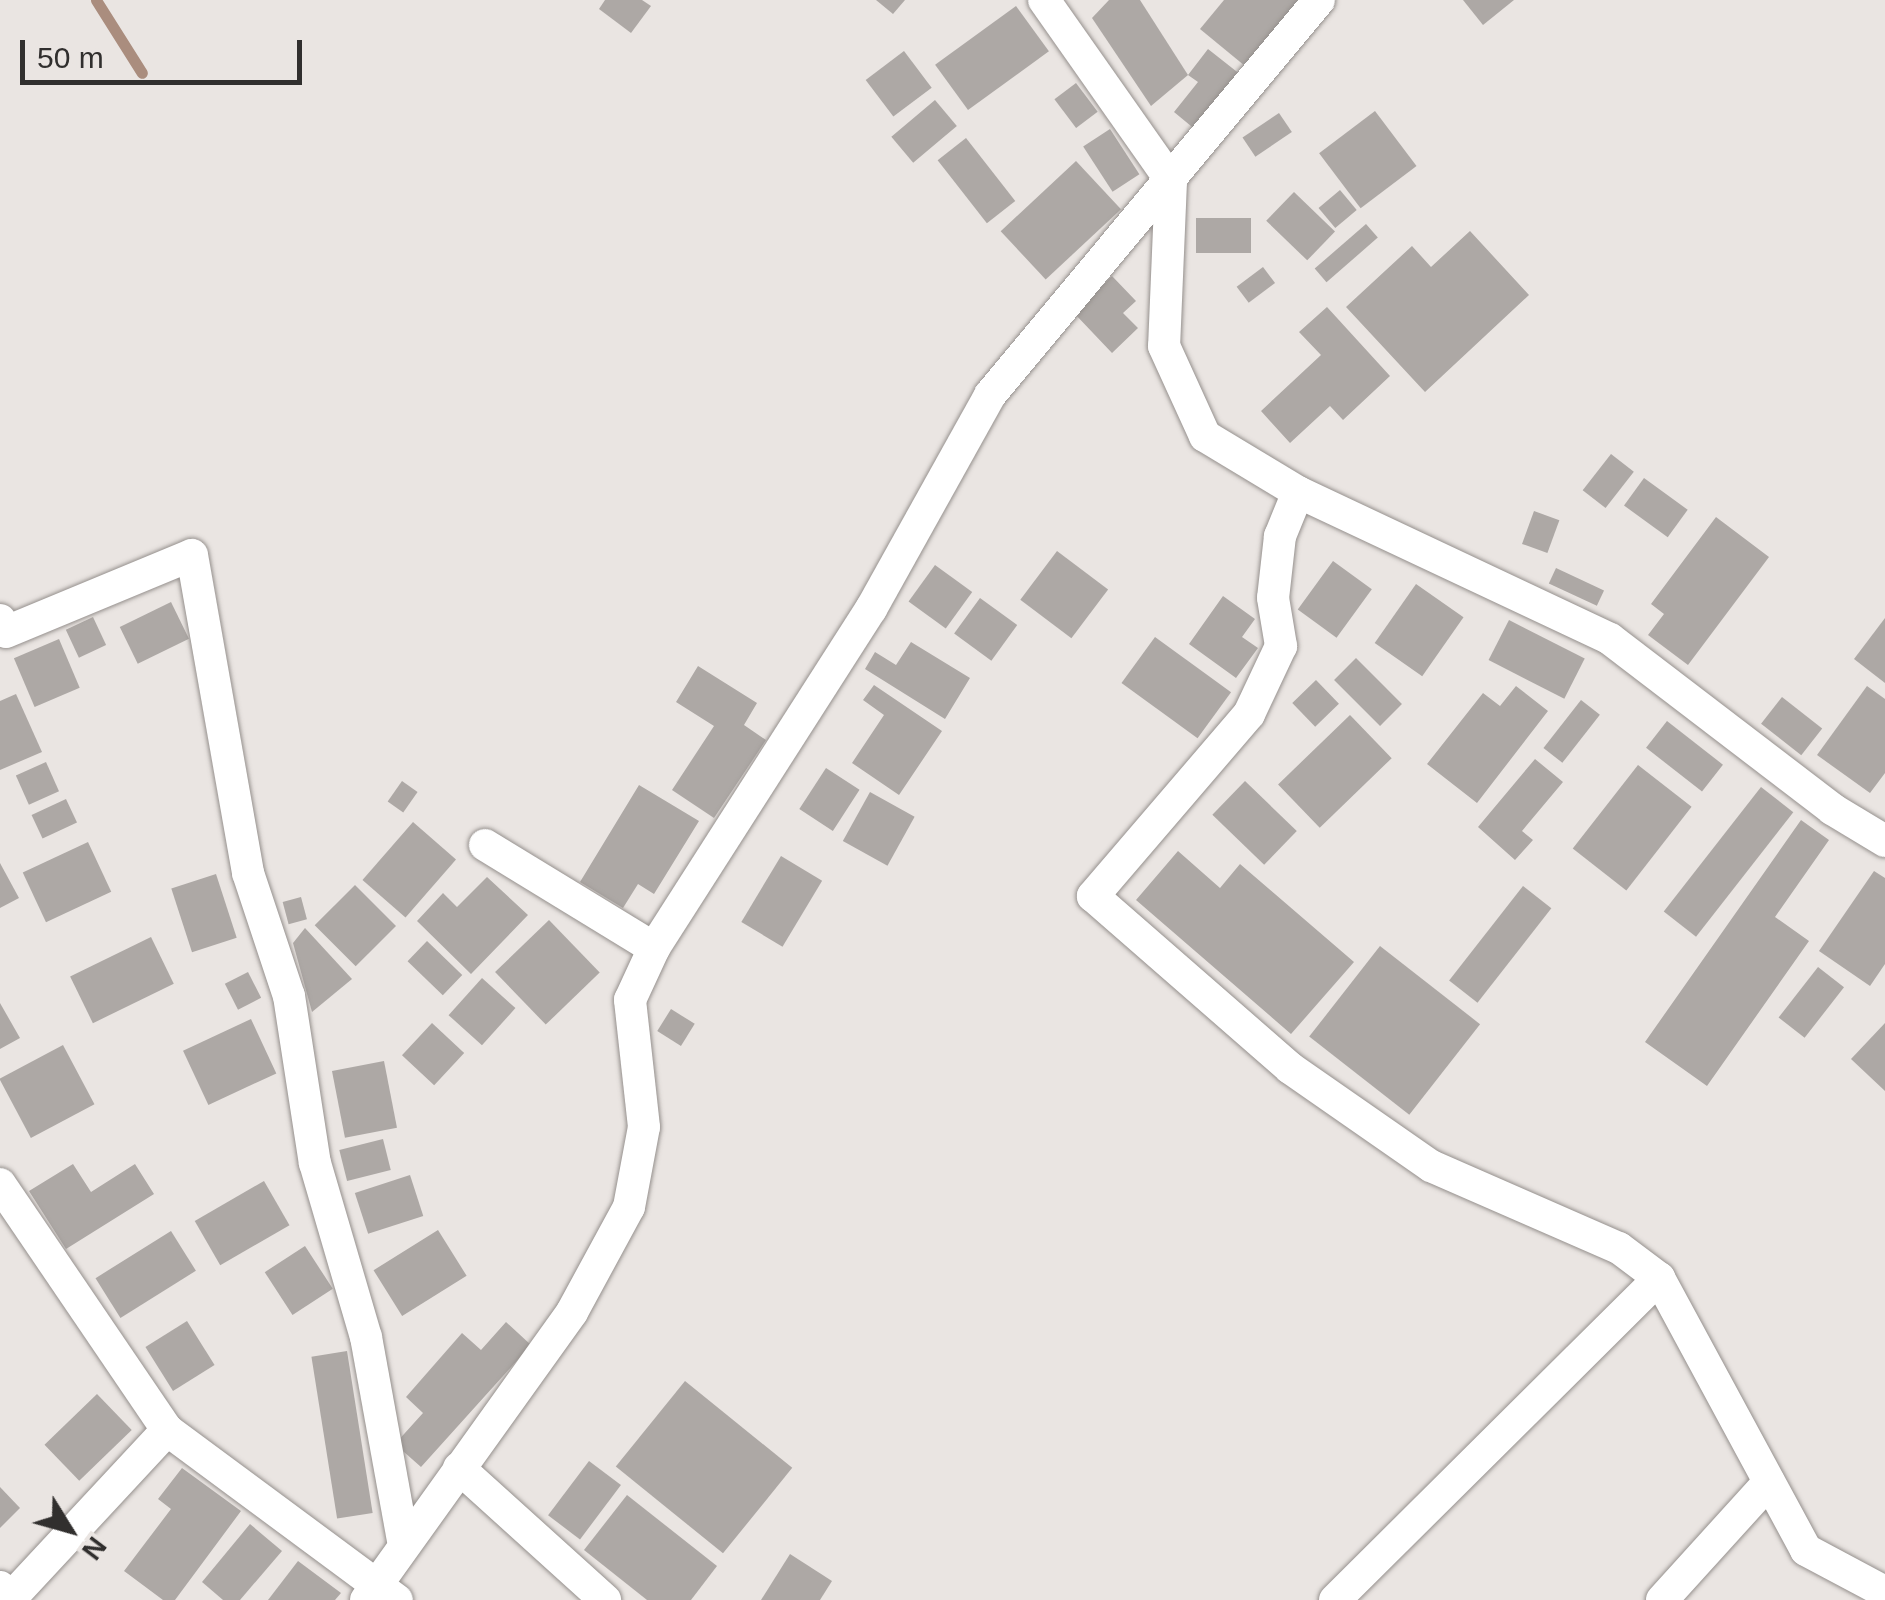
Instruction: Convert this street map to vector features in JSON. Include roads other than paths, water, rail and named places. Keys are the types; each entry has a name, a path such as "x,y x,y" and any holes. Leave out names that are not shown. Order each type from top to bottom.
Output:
{"street":[{"path":"1044,0 1171,181 1164,346 1206,436 1298,492 1610,639 1832,809 1885,840"},
{"path":"0,1184 167,1430 380,1595 403,1540 572,1312 629,1206 644,1127 630,1000 654,948 871,609 990,395 1319,0"},
{"path":"1298,492 1280,536 1276,567 1281,646 1250,714 1093,896 1290,1068 1431,1166 1618,1248 1659,1278 1806,1550 1885,1592"},
{"path":"0,620 6,632 192,555 248,874 289,996 315,1163 366,1336 403,1540"},
{"path":"485,845 654,948"},
{"path":"1336,1600 1659,1278"},
{"path":"0,1587 10,1599 167,1430"},
{"path":"459,1468 605,1600"},
{"path":"1662,1600 1769,1482"}],"waterway":[{"path":"96,0 142,73"}]}
